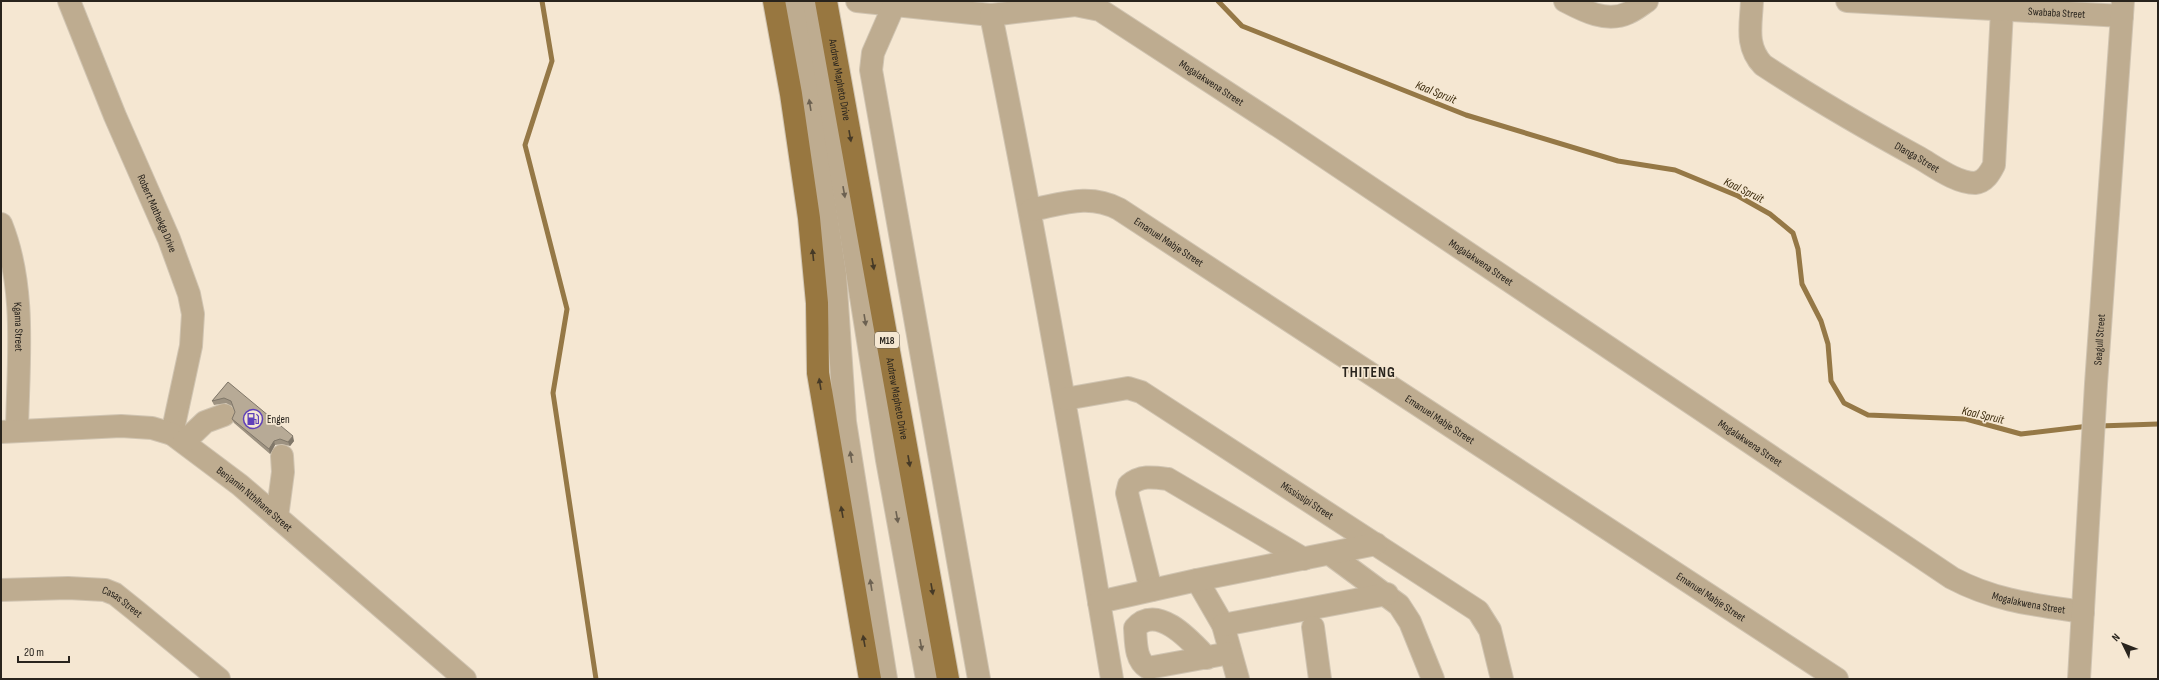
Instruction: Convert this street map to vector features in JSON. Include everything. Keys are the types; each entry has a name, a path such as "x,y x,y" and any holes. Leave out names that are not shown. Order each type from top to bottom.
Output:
{"main road":[{"path":"774,1 791,94 809,218 817,302 818,373 870,679"},
{"name":"Andrew Mapheto Drive","path":"826,1 948,679"}],"street":[{"name":"Robert Mathekga Drive","path":"69,1 115,116 169,239 189,294 193,314 191,346 178,438"},
{"path":"794,1 835,274 845,422 886,679"},
{"path":"814,1 887,460 927,679"},
{"name":"Mogalakwena Street","path":"857,1 991,15 1075,5 1100,10 1109,14 1952,578 1971,588 2007,600 2083,612"},
{"path":"1565,1 1585,11 1611,17 1630,12 1647,1"},
{"name":"Dlanga Street","path":"1752,1 1750,38 1756,57 1763,65 1886,139 1950,175 1974,183 1980,182 1986,178 1994,165 2002,10"},
{"name":"Swababa Street","path":"1847,1 2002,10 2122,8"},
{"path":"894,5 873,53 871,70 979,679"},
{"name":"Seagull Street","path":"2079,679 2096,384 2122,8"},
{"path":"991,15 1031,210 1065,399 1112,679"},
{"name":"Emanuel Mabje Street","path":"1031,210 1084,200 1099,201 1119,210 1837,679"},
{"name":"Kgama Street","path":"1,224 8,240 18,311 9,432"},
{"name":"Mississipi Street","path":"1065,399 1128,388 1141,392 1478,611 1490,630 1502,679"},
{"path":"178,438 205,422 224,415"},
{"name":"Benjamin Nthlhane Street","path":"9,432 121,426 152,428 178,438 240,484 465,679"},
{"path":"277,517 283,472 282,456"},
{"path":"1151,590 1127,493 1129,485 1136,480 1148,476 1168,479 1304,559"},
{"path":"1099,602 1197,580 1376,544"},
{"path":"1330,554 1387,594 1398,605 1410,622 1433,679"},
{"path":"1197,580 1223,626 1238,679"},
{"name":"Casas Street","path":"1,590 68,588 105,590 115,594 219,679"},
{"path":"1223,626 1387,594"},
{"path":"1313,628 1320,679"},
{"path":"1207,658 1230,653"}],"building":[{"path":"228,382 293,436 288,442 280,439 274,441 269,449 232,419 235,412 231,401 224,398 212,401"}],"waterway":[{"path":"542,1 552,61 525,145 567,309 553,393 596,679"},
{"name":"Kaal Spruit","path":"1218,1 1242,26 1466,115 1618,161 1675,170 1738,196 1770,214 1793,233 1798,249 1802,284 1821,321 1828,344 1831,381 1844,403 1868,415 1966,419 2021,434 2089,426"},
{"name":"Kaal Spruit","path":"2099,426 2158,424"}],"place":[{"name":"Engen","path":"253,419"}],"district":[{"name":"THITENG","path":"1369,372"}]}
